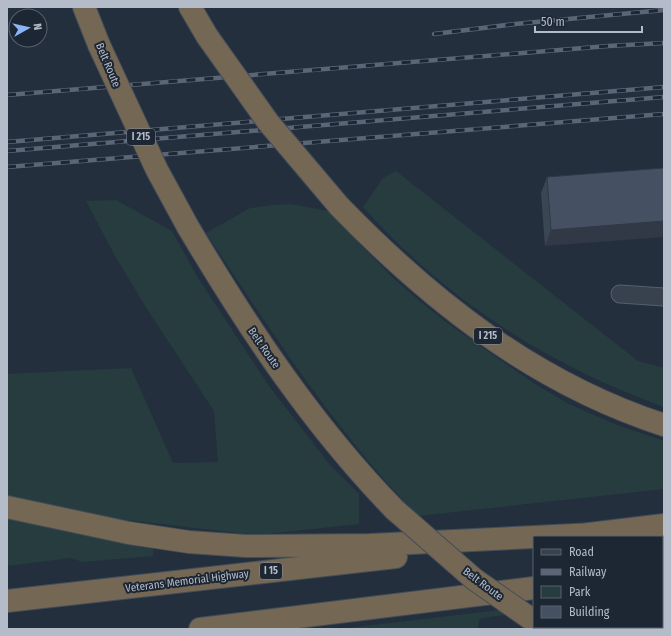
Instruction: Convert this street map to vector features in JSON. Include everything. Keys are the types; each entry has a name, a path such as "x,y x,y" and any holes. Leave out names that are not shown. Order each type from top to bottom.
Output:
{"highway":[{"name":"Belt Route","path":"84,7 99,45 157,170 188,227 236,306 309,410 362,476 395,510 474,579 533,620"},
{"name":"I 215","path":"190,7 207,36 268,122 339,206 409,275 493,340 567,384 608,403 664,425"},
{"path":"7,507 129,533 189,542 246,546 370,545 533,537"},
{"path":"577,536 664,525"},
{"path":"554,536 595,534"},
{"name":"Veterans Memorial Highway","path":"7,602 533,541"},
{"path":"200,629 533,588"}],"lane":[{"path":"620,294 664,296"}],"green space":[{"path":"396,171 638,361 664,368 664,407 621,390 539,350 464,300 428,271 363,207 383,178"},
{"path":"116,200 172,231 198,278 269,386 330,465 359,494 359,524 257,535 118,519 7,496 7,374 131,368 173,463 218,462 214,411 147,309 115,256 86,201"},
{"path":"291,204 328,211 392,277 422,303 450,325 535,384 569,404 617,425 664,441 664,489 418,516 359,450 305,379 206,233 250,208"},
{"path":"7,517 96,538 153,548 153,556 82,562 71,558 7,566"},
{"path":"664,591 664,629 589,629 663,628"},
{"path":"533,606 533,611 482,618 479,620 478,629 339,629"}],"building":[{"path":"664,168 664,221 551,230 547,177"}],"railway":[{"path":"434,34 515,24 664,10"},
{"path":"7,95 608,46 664,43"},
{"path":"7,142 664,87"},
{"path":"7,151 664,97"},
{"path":"7,167 664,114"}]}
